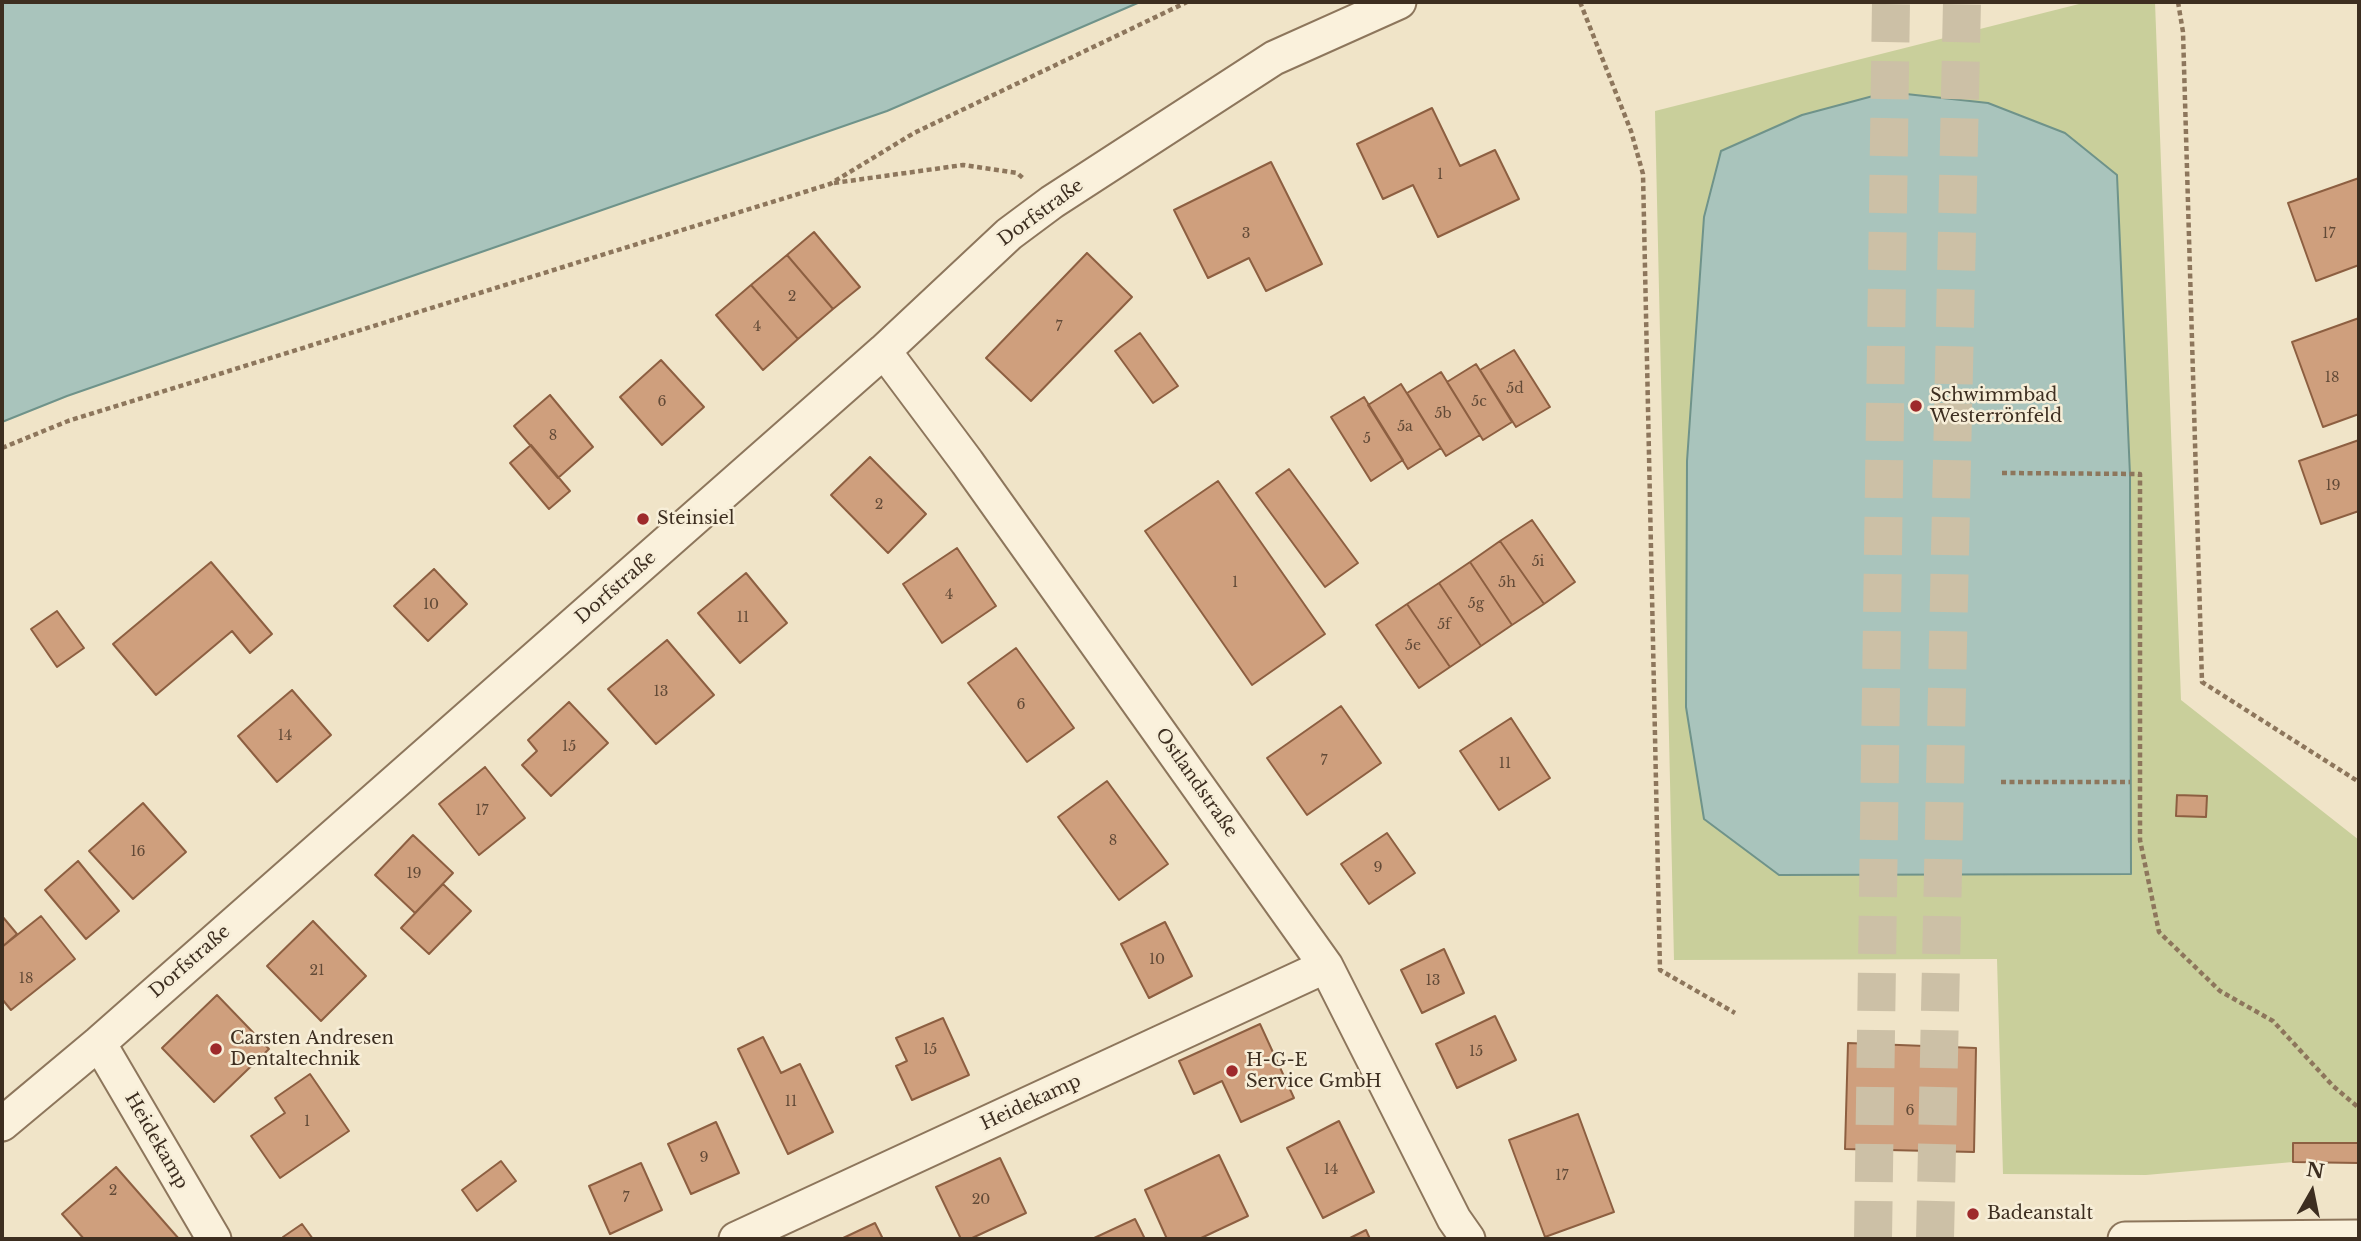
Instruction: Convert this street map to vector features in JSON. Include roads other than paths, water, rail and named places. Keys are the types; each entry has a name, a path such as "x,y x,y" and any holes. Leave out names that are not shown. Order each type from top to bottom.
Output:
{"street":[{"name":"Dorfstraße","path":"2,1124 99,1043 884,351 1009,234 1052,202 1274,58 1399,2"},
{"name":"Ostlandstraße","path":"884,351 975,473 1326,966 1454,1219 1468,1239"},
{"name":"Heidekamp","path":"736,1239 1326,966"},
{"name":"Heidekamp","path":"99,1043 214,1239"},
{"path":"2125,1239 2359,1237"}],"water":[{"path":"2,2 1140,2 887,111 67,396 2,422"},
{"path":"1888,92 1988,103 2065,133 2117,175 2130,475 2131,874 1779,875 1704,819 1686,707 1687,461 1704,217 1721,151 1802,115"}],"tunnel":[{"path":"1873,1239 1891,2"},
{"path":"1935,1239 1962,2"}],"place":[{"name":"Schwimmbad Westerrönfeld","path":"1916,406"},
{"name":"Steinsiel","path":"643,519"},
{"name":"Carsten Andresen Dentaltechnik","path":"216,1049"},
{"name":"H-G-E Service GmbH","path":"1232,1071"},
{"name":"Badeanstalt","path":"1973,1214"}]}
